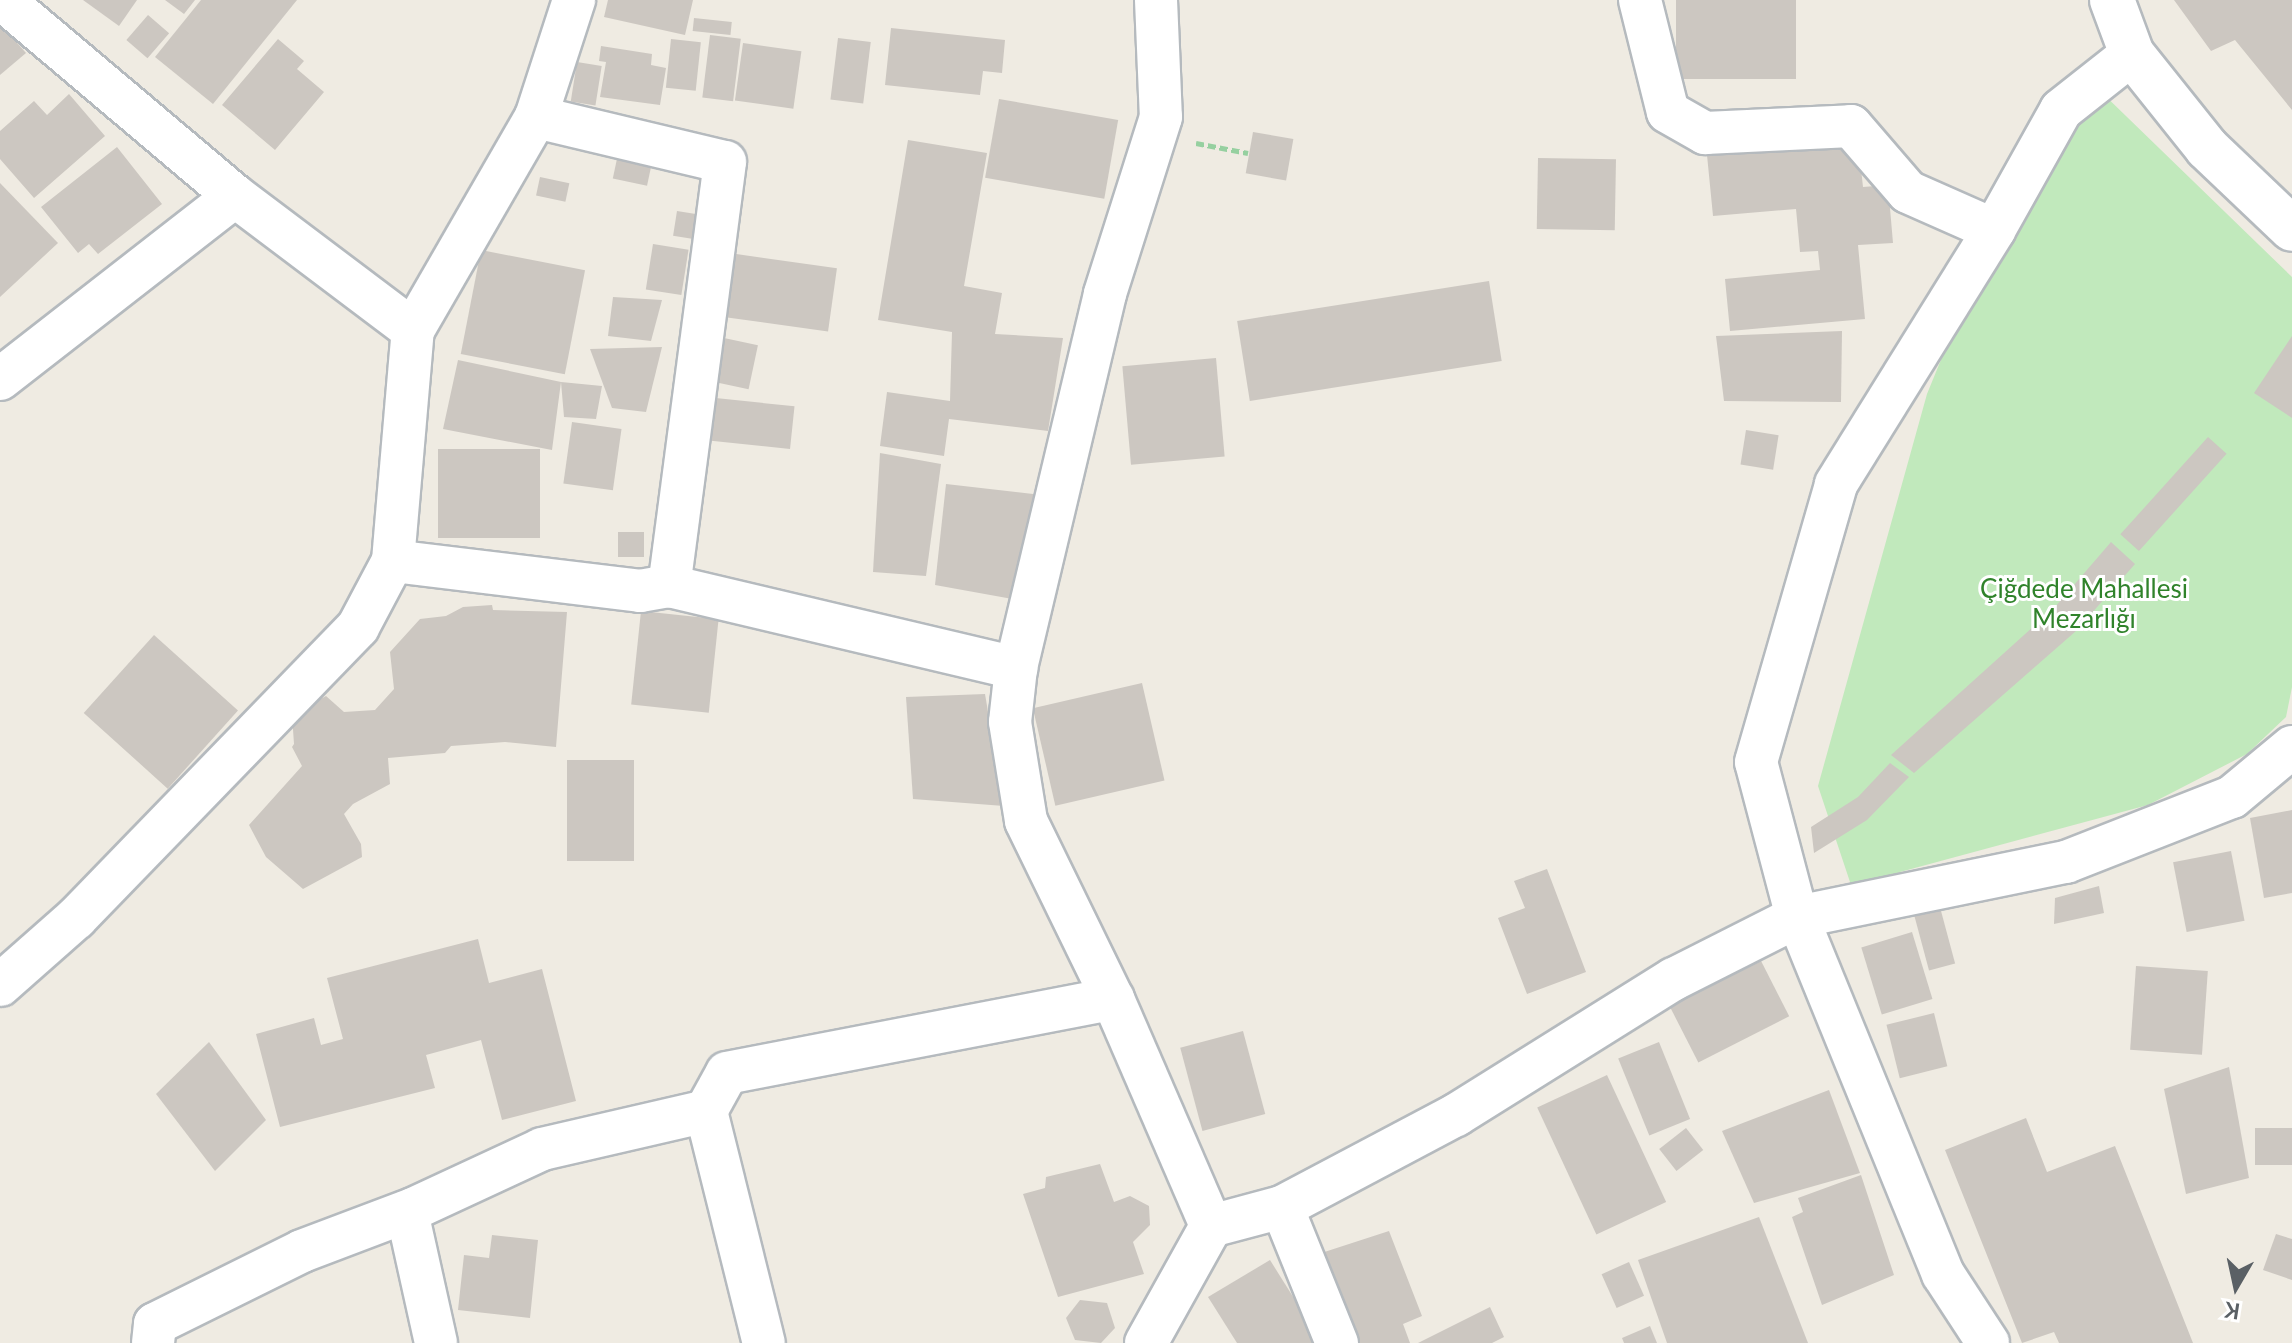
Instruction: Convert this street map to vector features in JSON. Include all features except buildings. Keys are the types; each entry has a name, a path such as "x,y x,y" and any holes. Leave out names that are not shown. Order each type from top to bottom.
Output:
{"street":[{"path":"3,0 235,196 413,330"},
{"path":"0,985 87,907 358,627 393,561 413,330 536,117 574,0"},
{"path":"1156,0 1161,117 1105,294 1016,668 1010,722 1026,821 1113,999 1211,1226"},
{"path":"1640,0 1668,112 1705,133 1851,126 1908,192 1994,230"},
{"path":"2112,0 2132,54 2207,148 2292,229"},
{"path":"1988,1343 1943,1274 1797,917 1756,762 1836,484 1994,230 2061,110 2132,54"},
{"path":"536,117 725,162 669,586"},
{"path":"0,379 235,196"},
{"path":"393,561 640,591 669,586 1016,668"},
{"path":"1146,1343 1211,1226 1282,1207 1456,1115 1674,979 1797,917 2066,862 2232,797 2292,747"},
{"path":"764,1343 706,1111 727,1073 1113,999"},
{"path":"153,1343 155,1324 302,1251 407,1212 542,1149 706,1111"},
{"path":"1282,1207 1337,1343"},
{"path":"407,1212 436,1343"}],"green space":[{"name":"Çiğdede Mahallesi Mezarlığı","path":"2093,84 2292,277 2292,687 2286,717 2247,754 2148,805 1900,872 1854,894 1818,786 1927,394 1994,230"}]}
